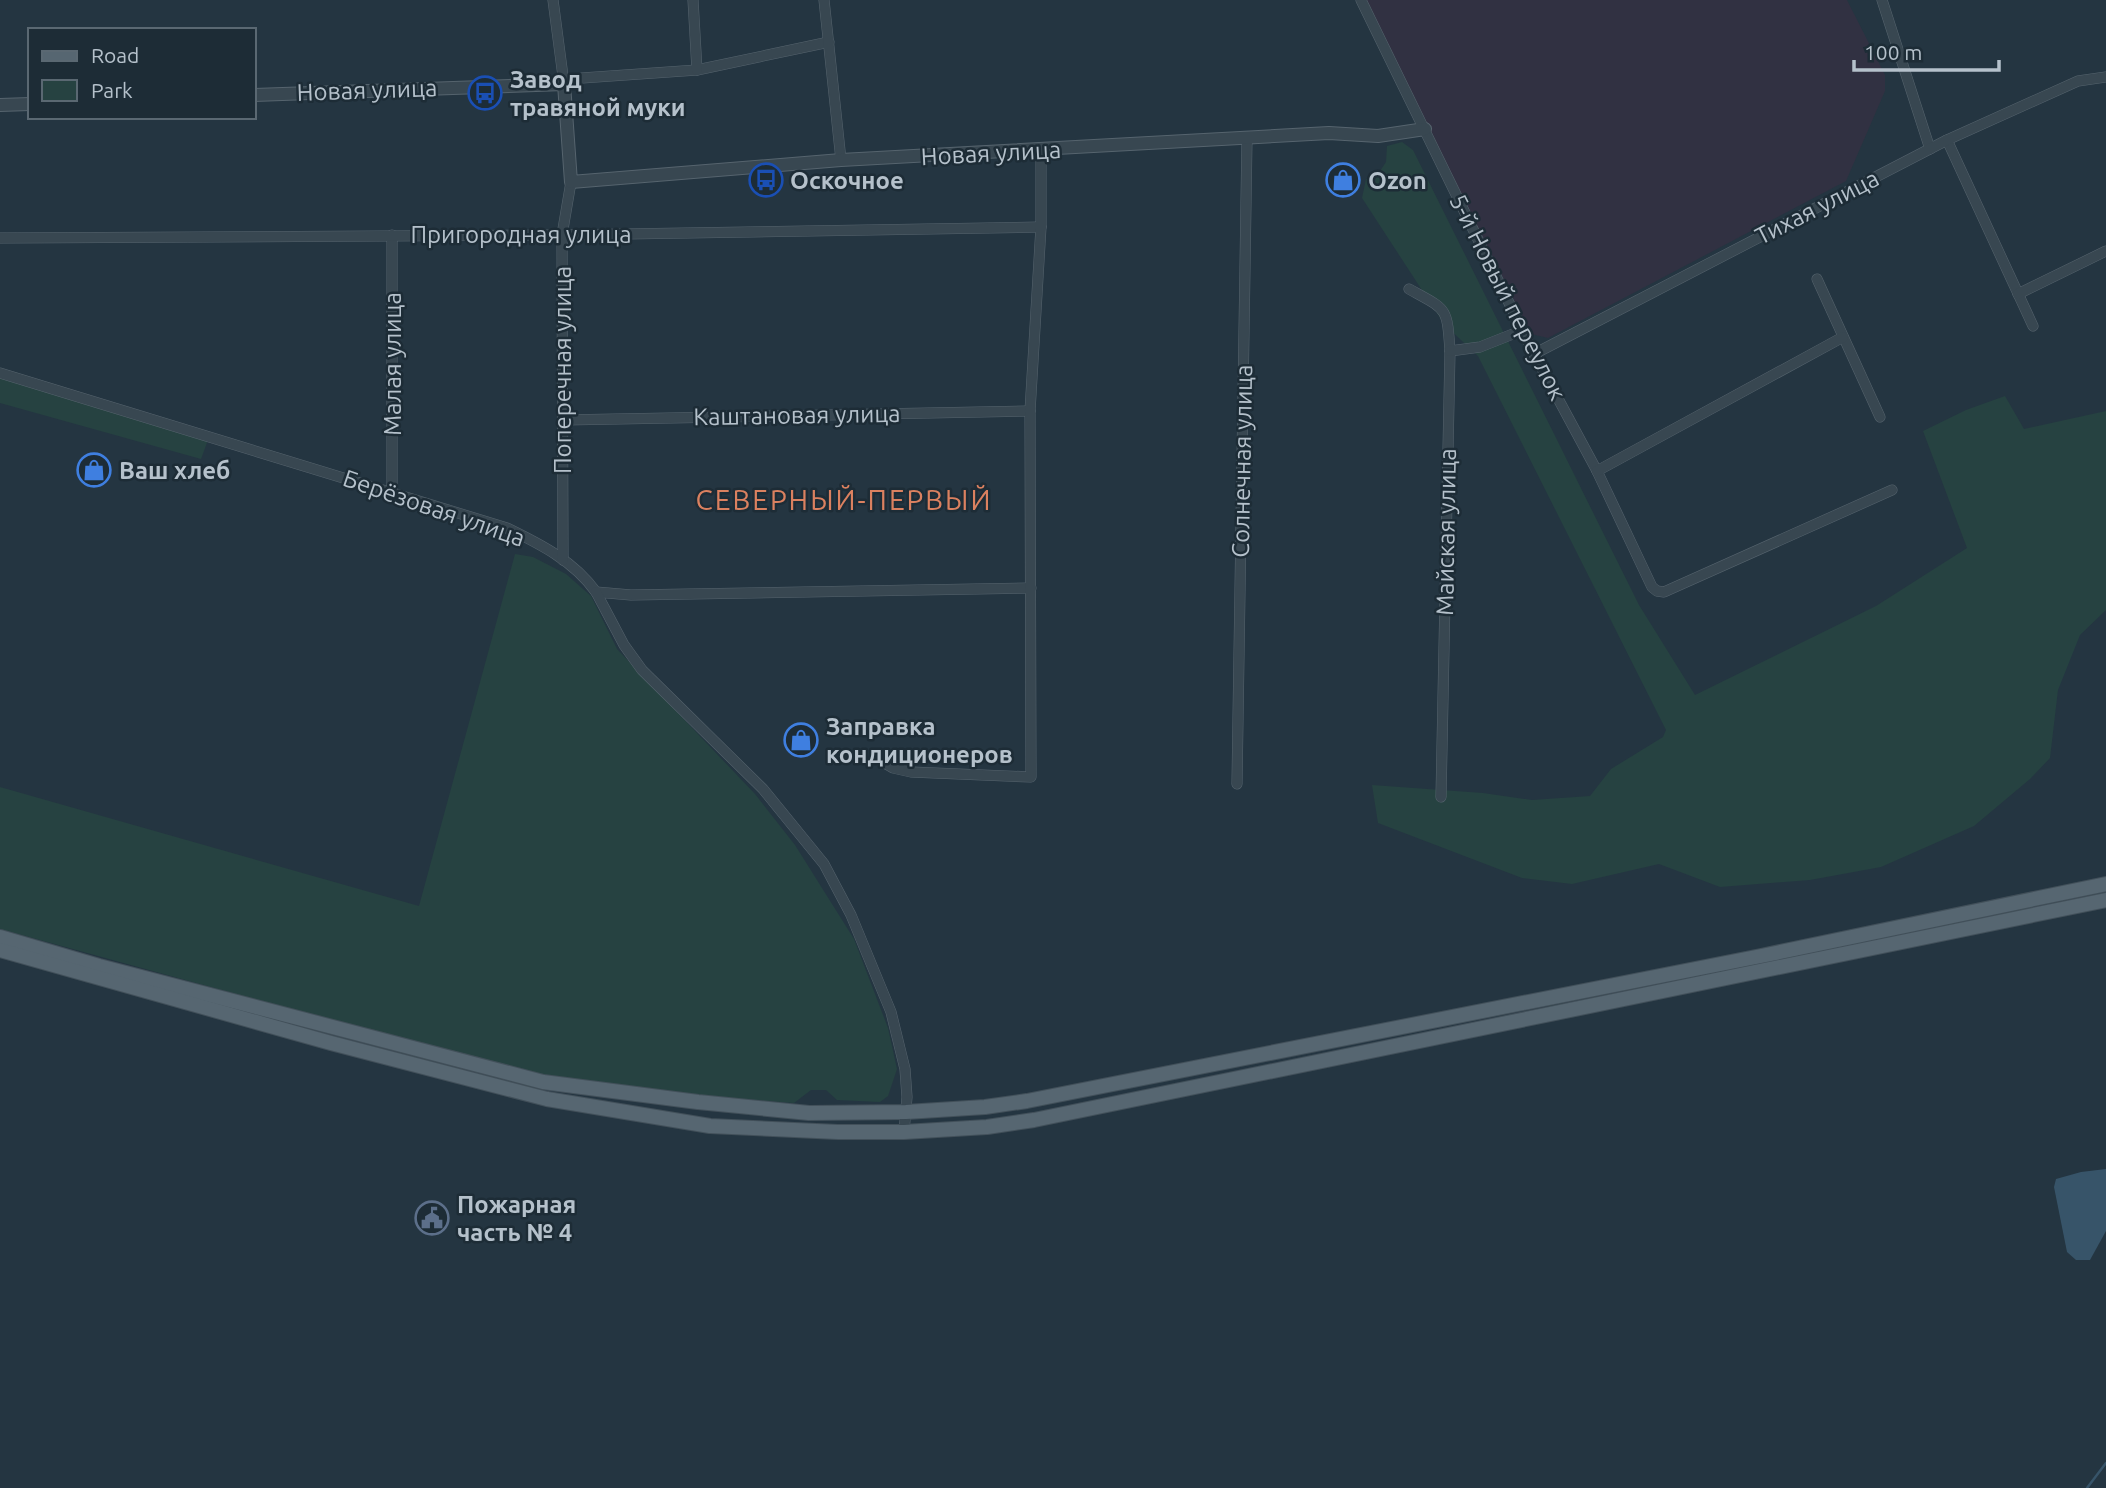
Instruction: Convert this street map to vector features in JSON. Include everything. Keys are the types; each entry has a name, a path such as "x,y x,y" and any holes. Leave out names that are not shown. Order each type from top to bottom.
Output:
{"main road":[{"path":"0,937 99,966 543,1082 809,1113 906,1112 985,1107 1027,1101 2106,884"},
{"path":"0,950 331,1043 547,1099 710,1126 904,1132 987,1127 1034,1120 2106,900"}],"street":[{"path":"554,0 564,84 571,181"},
{"path":"693,0 697,70"},
{"path":"824,0 841,160"},
{"name":"5-й Новый переулок","path":"1361,0 1534,354 1597,471 1652,587 1664,592 1892,490"},
{"path":"1882,0 1930,149"},
{"name":"Новая улица","path":"256,95 564,84 582,78 697,70 829,42"},
{"name":"Тихая улица","path":"1534,354 1947,140 2078,81 2106,77"},
{"path":"0,105 28,104"},
{"name":"Новая улица","path":"571,181 841,160 1329,133 1378,136 1424,129"},
{"name":"Солнечная улица","path":"1237,784 1247,138"},
{"path":"1947,140 2033,326"},
{"path":"881,761 893,768 911,772 1031,777 1030,411 1041,227 1041,150"},
{"name":"Поперечная улица","path":"563,560 562,235 571,181"},
{"name":"Пригородная улица","path":"0,238 562,235 1041,227"},
{"name":"Малая улица","path":"392,236 392,492"},
{"path":"2018,294 2106,251"},
{"path":"1817,279 1880,417"},
{"name":"Майская улица","path":"1409,289 1443,308 1448,317 1450,351 1441,797"},
{"path":"1450,351 1480,347 1523,330"},
{"path":"1597,471 1843,337"},
{"name":"Берёзовая улица","path":"0,373 508,528 539,544 585,576 624,645 642,670 763,789 824,864 851,915 891,1012 904,1057 904,1132"},
{"name":"Каштановая улица","path":"563,420 1030,411"},
{"path":"596,592 631,595 1031,588"}],"shaded area":[{"path":"1365,0 1847,0 1885,75 1885,91 1846,181 1548,338 1531,334"},
{"path":"2106,1169 2106,1231 2090,1260 2076,1260 2067,1252 2054,1187 2056,1179"}],"green space":[{"path":"1402,142 1413,150 1639,605 1695,695 1876,606 1967,548 1923,431 1966,410 2005,396 2024,429 2106,411 2106,610 2080,635 2058,690 2050,758 2030,779 1974,826 1881,867 1810,880 1720,887 1659,864 1572,884 1522,878 1378,823 1372,785 1483,793 1532,800 1590,796 1611,769 1663,737 1666,730 1478,356 1444,324 1362,198 1366,179 1376,177 1386,162 1387,146"},
{"path":"0,376 208,440 201,459 0,403"},
{"path":"515,554 533,557 566,574 591,596 617,649 755,794 795,845 854,939 888,1028 897,1069 888,1096 880,1102 837,1100 826,1090 811,1090 794,1103 697,1096 533,1076 0,929 0,787 419,906"}],"waterway":[{"path":"2087,1488 2106,1463"}],"place":[{"name":"Завод травяной муки","path":"485,93"},
{"name":"Оскочное","path":"766,180"},
{"name":"Ozon","path":"1343,180"},
{"name":"Ваш хлеб","path":"94,470"},
{"name":"Заправка кондиционеров","path":"801,740"},
{"name":"Пожарная часть № 4","path":"432,1218"}],"district":[{"name":"СЕВЕРНЫЙ-ПЕРВЫЙ","path":"844,499"}]}
